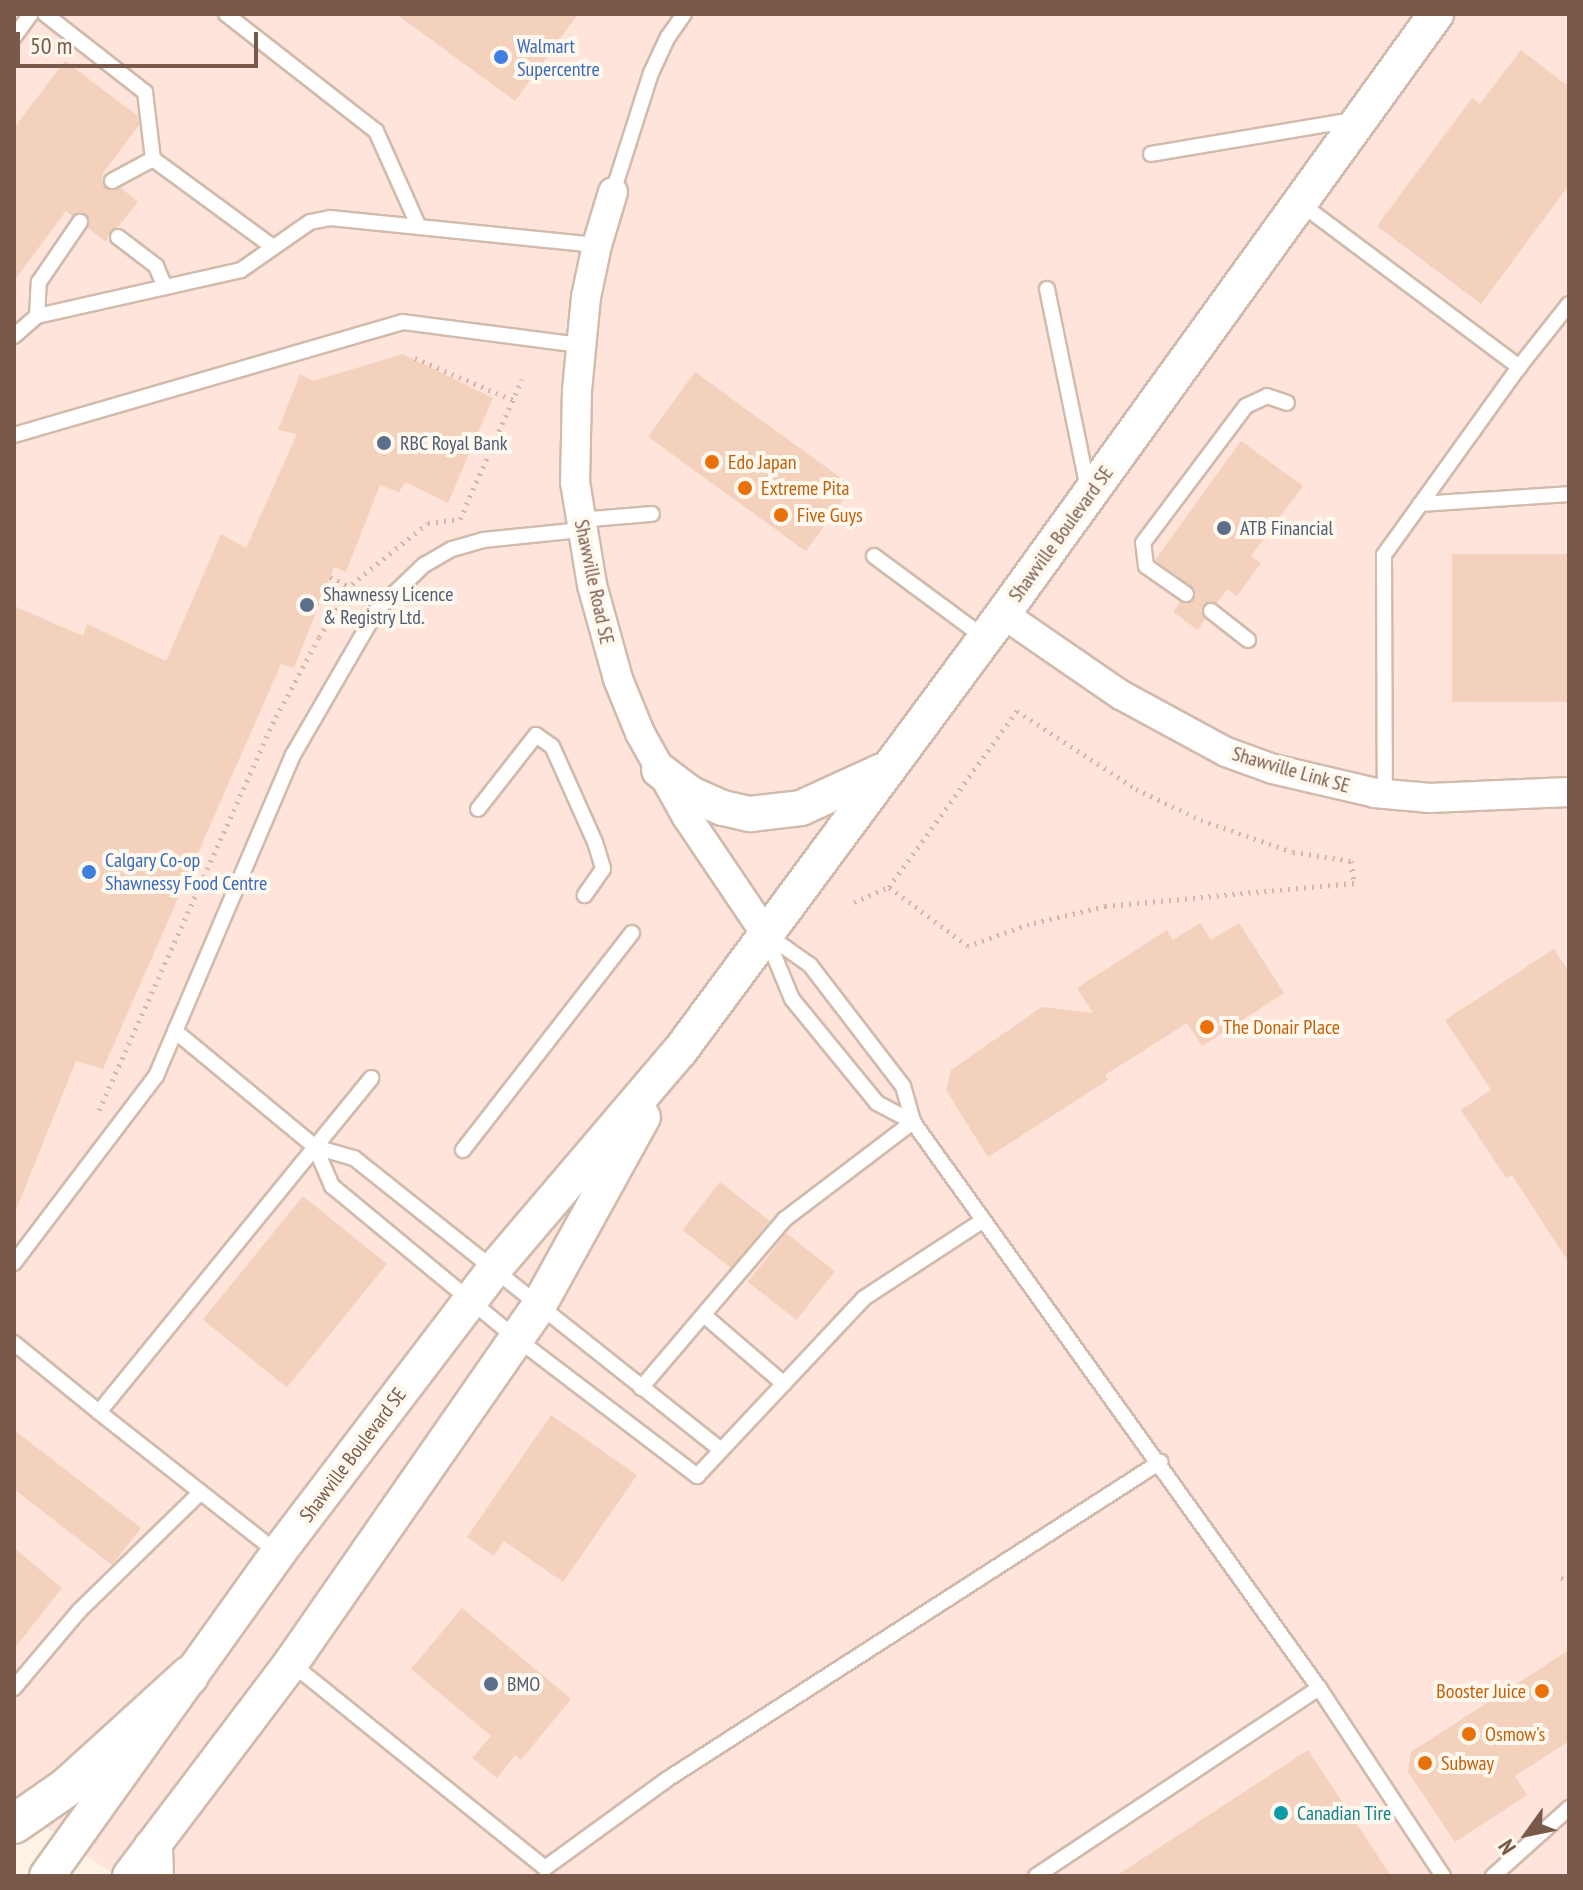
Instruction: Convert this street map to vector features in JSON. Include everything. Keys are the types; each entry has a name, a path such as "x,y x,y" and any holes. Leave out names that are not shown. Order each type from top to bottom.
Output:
{"main road":[{"path":"14,1824 67,1787 189,1676"}],"street":[{"name":"Shawville Boulevard SE","path":"47,1876 278,1553 495,1268 680,1051 994,626 1436,14"},
{"name":"Shawville Road SE","path":"613,192 597,245 581,345 575,482 598,608 618,679 659,770 723,874 766,934"},
{"name":"Shawville Link SE","path":"994,626 1226,752 1321,783 1443,798 1569,792"},
{"path":"659,770 691,794 723,808 750,814 801,808 845,791 889,767"},
{"name":"Shawville Boulevard SE","path":"145,1867 538,1307 680,1051"}],"lane":[{"path":"14,37 31,14"},
{"path":"45,14 145,92 153,159 273,247"},
{"path":"226,14 376,131 419,227"},
{"path":"613,192 651,73 668,37 684,14"},
{"path":"1151,154 1361,119"},
{"path":"112,181 153,159"},
{"path":"1300,203 1519,367"},
{"path":"14,336 37,316 241,270 310,222 330,218 597,245"},
{"path":"37,316 39,282 80,222"},
{"path":"118,237 156,266 165,287"},
{"path":"1047,289 1089,495"},
{"path":"1385,793 1384,555 1519,367 1569,304"},
{"path":"14,435 403,322 581,345"},
{"path":"1186,594 1146,566 1143,543 1246,406 1267,396 1287,403"},
{"path":"1420,504 1569,494"},
{"path":"14,1263 156,1076 293,755 377,610 424,565 452,549 483,540 652,514"},
{"path":"874,556 994,626"},
{"path":"1211,611 1248,640"},
{"path":"478,809 536,735 552,746 595,842 603,869 585,895"},
{"path":"463,1150 632,933"},
{"path":"766,934 792,999 877,1103 913,1122"},
{"path":"766,934 810,965 903,1086 913,1122 1160,1462 1319,1688 1443,1876"},
{"path":"175,1031 315,1147 354,1158 721,1450"},
{"path":"99,1412 371,1078"},
{"path":"641,1388 785,1219 913,1122"},
{"path":"315,1147 332,1186 516,1338 697,1476 864,1298 982,1221"},
{"path":"705,1316 784,1384"},
{"path":"14,1343 278,1553"},
{"path":"291,1663 545,1873 677,1773 1160,1462"},
{"path":"14,1688 79,1611 201,1492"},
{"path":"1036,1876 1319,1688"},
{"path":"1493,1876 1569,1808"}],"path":[{"path":"415,358 513,400"},
{"path":"330,577 350,587"},
{"path":"854,902 889,887 1017,711 1136,789 1201,820 1293,852 1351,861 1354,883 1106,906 1029,924 968,946 889,887"},
{"path":"1561,1578 1569,1581"}],"shaded area":[{"path":"14,14 1569,14 1569,1876 116,1876 14,1805"}],"building":[{"name":"Walmart Supercentre","path":"396,14 578,14 515,101"},
{"path":"1521,50 1569,87 1569,185 1481,304 1377,226 1472,98 1480,104"},
{"path":"65,61 138,116 139,125 103,173 102,181 107,190 121,188 138,202 118,227 111,230 106,242 88,228 86,214 80,212 72,216 66,211 14,281 14,128"},
{"path":"403,354 493,398 448,503 405,482 399,492 380,485 346,572 334,567 294,668 281,664 103,1069 76,1061 14,1215 14,606 83,636 87,624 166,661 221,534 246,548 297,434 278,430 300,374 313,381"},
{"path":"695,372 853,487 806,551 648,437"},
{"path":"1241,441 1303,486 1251,556 1261,563 1237,596 1227,589 1217,603 1204,604 1201,610 1205,619 1198,630 1173,612 1180,602 1194,600 1195,589 1155,560"},
{"path":"1452,554 1569,554 1569,702 1452,702"},
{"path":"1200,923 1211,940 1239,923 1284,993 1202,1046 1187,1023 1105,1075 1108,1080 988,1157 946,1090 951,1070 1042,1007 1093,1013 1077,988 1167,930 1173,940"},
{"path":"1554,949 1569,972 1569,1263 1512,1175 1506,1178 1461,1110 1491,1090 1445,1020"},
{"path":"720,1182 770,1221 732,1269 682,1230"},
{"path":"303,1196 387,1264 287,1388 203,1320"},
{"path":"786,1233 835,1271 797,1320 748,1282"},
{"path":"551,1415 637,1475 563,1582 504,1541 494,1556 467,1537"},
{"path":"14,1430 141,1528 112,1565 14,1489"},
{"path":"14,1548 62,1588 14,1649"},
{"name":"BMO","path":"462,1608 571,1699 521,1760 515,1755 497,1778 472,1758 491,1736 411,1669"},
{"path":"1569,1650 1569,1741 1515,1776 1527,1795 1455,1842 1408,1772 1411,1752"},
{"name":"Canadian Tire","path":"1308,1750 1391,1876 1116,1876"}],"place":[{"name":"Walmart Supercentre","path":"501,57"},
{"name":"RBC Royal Bank","path":"384,443"},
{"name":"Edo Japan","path":"712,462"},
{"name":"Extreme Pita","path":"745,488"},
{"name":"Five Guys","path":"781,515"},
{"name":"ATB Financial","path":"1224,528"},
{"name":"Shawnessy Licence & Registry Ltd.","path":"307,605"},
{"name":"Calgary Co-op Shawnessy Food Centre","path":"89,872"},
{"name":"The Donair Place","path":"1207,1027"},
{"name":"BMO","path":"491,1684"},
{"name":"Booster Juice","path":"1542,1691"},
{"name":"Osmow's","path":"1469,1734"},
{"name":"Subway","path":"1425,1763"},
{"name":"Canadian Tire","path":"1281,1813"}]}
